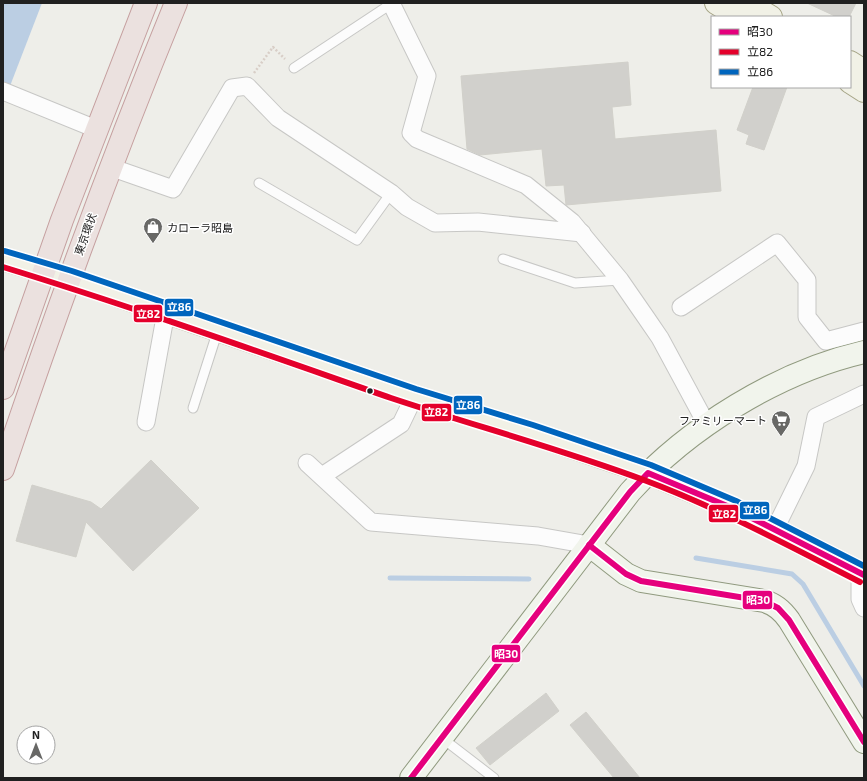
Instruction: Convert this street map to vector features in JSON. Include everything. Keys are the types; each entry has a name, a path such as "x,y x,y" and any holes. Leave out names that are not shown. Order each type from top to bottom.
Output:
{"highway":[{"path":"3,388 43,272 96,129 146,3"},
{"name":"東京環状","path":"3,469 69,279 110,167 176,3"}],"main road":[{"path":"716,3 737,16"},
{"path":"3,259 69,279 414,397 648,473 732,508 862,574"}],"street":[{"path":"391,3 427,76 411,133 417,139 526,185 572,222 620,280 660,338 707,425"},
{"path":"110,167 173,189 232,88 247,86 278,118 391,193 408,207 435,223 478,222 582,233"},
{"path":"3,91 96,129"},
{"path":"681,307 777,243 807,280 807,317 826,340 864,331"},
{"path":"146,422 166,312"},
{"path":"411,778 630,492 648,473 685,441 707,425 753,396 825,363 864,352"},
{"path":"775,529 806,466 816,417 864,394"},
{"path":"322,476 401,424 414,397"},
{"path":"307,463 371,522 538,536 589,545 626,574 641,581 757,599 770,603 779,608 789,620 864,742"},
{"path":"862,574 860,599 864,608"}],"lane":[{"path":"294,68 391,3"},
{"path":"259,183 357,240 391,193"},
{"path":"504,259 575,283 620,280"},
{"path":"193,408 218,330"},
{"path":"442,738 494,778"}],"path":[{"path":"247,86 255,70 273,47 294,68"}],"water":[{"path":"3,3 42,3 10,86 3,83"}],"building":[{"path":"807,3 856,3 850,16 835,16"},
{"path":"628,62 631,105 612,107 615,139 716,130 721,191 566,205 564,185 546,186 542,149 480,155 467,149 461,76"},
{"path":"753,88 787,88 764,150 746,144 749,135 737,130"},
{"path":"151,460 199,508 133,571 86,522 76,557 16,541 32,485 91,502 101,509"},
{"path":"546,693 559,711 490,765 476,748"},
{"path":"586,712 640,778 614,778 570,725"}],"waterway":[{"path":"696,558 792,574 803,584 864,686"},
{"path":"390,578 529,579"}],"transit line":[{"name":"立86","path":"5,251 72,271 416,389 533,425 651,465 736,501 864,566"},
{"name":"立82","path":"3,267 149,314 391,398 581,458 644,480 727,515 860,582"},
{"name":"昭30","path":"411,778 630,492 648,473 732,508 864,575"},
{"name":"昭30","path":"589,545 626,574 641,581 764,601 778,608 789,620 864,742"}],"place":[{"name":"カローラ昭島","path":"153,244"},
{"name":"ファミリーマート","path":"781,437"}]}
